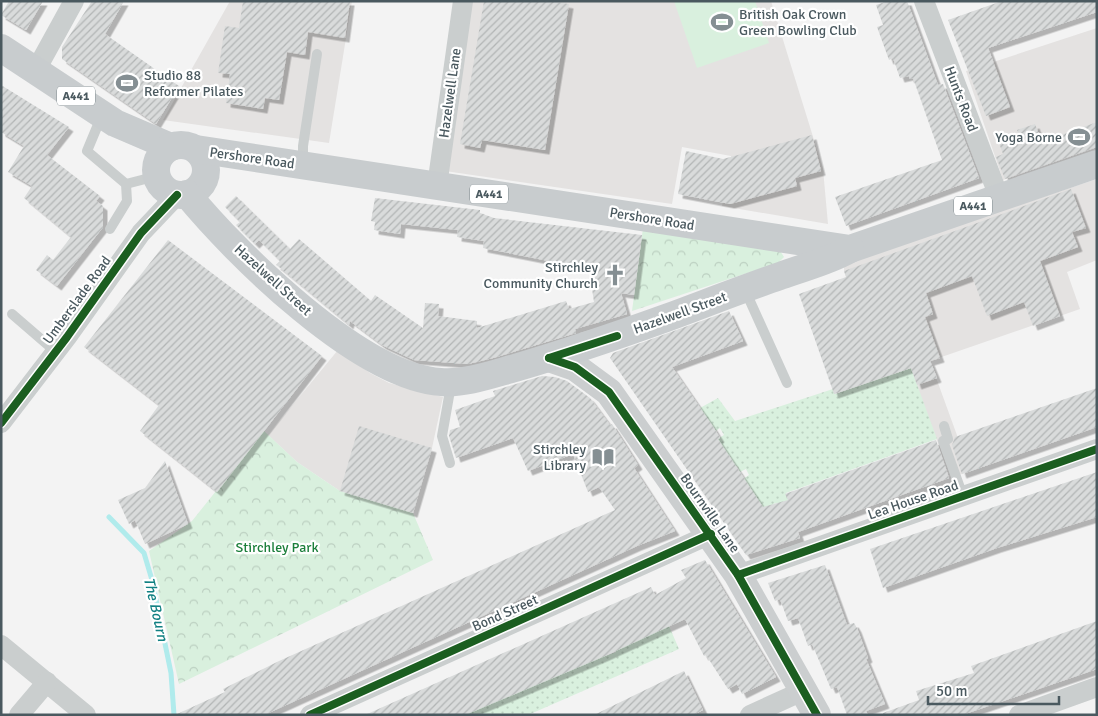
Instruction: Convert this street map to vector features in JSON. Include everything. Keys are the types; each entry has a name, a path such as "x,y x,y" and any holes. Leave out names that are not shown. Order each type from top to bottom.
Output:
{"main road":[{"name":"A441","path":"1,48 109,119 173,174"},
{"name":"A441","path":"850,249 1097,164"},
{"name":"Pershore Road","path":"173,174 302,165 782,240 827,243 850,249"},
{"name":"Hazelwell Street","path":"173,174 203,214 274,284 341,339 392,369 442,382 486,376 549,358 782,275 832,260 850,249"},
{"path":"782,240 793,246 795,258 794,263 782,275"}],"street":[{"path":"36,70 74,1"},
{"name":"Hazelwell Lane","path":"437,186 463,1"},
{"name":"Hunts Road","path":"929,3 999,197"},
{"name":"Umberslade Road","path":"1,423 56,352 141,233 173,174"},
{"name":"Bournville Lane","path":"595,343 593,358 598,373 609,392 738,575 818,715"},
{"name":"Bournville Lane","path":"549,358 575,368 609,392"},
{"name":"Lea House Road","path":"738,575 1097,449"},
{"name":"Bond Street","path":"310,715 710,534"},
{"path":"1,645 86,715"},
{"path":"19,715 47,682"},
{"path":"1023,714 1097,688"},
{"path":"750,715 805,690"}],"lane":[{"path":"302,165 303,146 317,54"},
{"path":"109,119 87,150 126,184 128,201 110,229"},
{"path":"126,184 173,174"},
{"path":"745,289 787,383"},
{"path":"12,314 56,352"},
{"path":"450,463 442,436 452,381"},
{"path":"944,426 948,439 943,441 962,496"}],"shaded area":[{"path":"230,1 352,1 329,143 163,120"},
{"path":"470,1 771,1 823,169 828,224 722,206 731,156 682,147 672,204 445,171"},
{"path":"1097,28 1097,147 1003,180 966,71"},
{"path":"1097,179 1097,260 1067,272 1080,309 930,361 970,471 951,478 910,368 883,378 844,271 844,263"},
{"path":"338,350 370,373 389,383 443,397 432,448 413,513 340,491 297,462 268,435"}],"green space":[{"name":"British Oak Crown Green Bowling Club","path":"674,1 755,1 769,43 697,68"},
{"path":"643,228 777,246 784,257 778,263 632,311"},
{"path":"911,368 937,439 786,493 791,509 780,512 777,503 773,504 777,520 766,523 758,502 746,493 731,487 749,475 746,469 740,472 737,466 722,476 719,471 733,462 729,455 714,465 703,448 724,435 720,428 716,431 700,408 718,398 735,421 833,389 835,394"},
{"name":"Stirchley Park","path":"264,431 297,462 340,491 413,513 433,560 179,684 149,551 192,521"},
{"path":"669,626 679,649 528,715 456,715 517,693 597,638 605,656 616,652 608,633"}],"building":[{"path":"9,1 43,1 26,30 1,15"},
{"path":"92,1 124,1 105,34 179,86 156,124 62,59 62,47"},
{"path":"243,1 350,1 345,38 308,32 305,55 287,52 279,100 265,98 263,109 226,103 230,74 218,73 225,26 239,28"},
{"path":"484,1 550,1 569,4 545,150 482,140 480,148 460,144"},
{"path":"888,1 907,1 938,85 943,84 979,178 846,226 835,197 942,160 913,78 910,79 909,76 900,78 893,58 889,60 877,27 883,25 876,5"},
{"path":"1002,1 1097,1 1097,12 988,48 1010,107 986,116 948,20"},
{"path":"1,85 69,127 47,155 100,196 96,201 103,206 103,227 57,286 36,270 47,255 53,260 71,237 24,198 32,186 8,172 24,146 1,132"},
{"path":"1097,122 1097,147 1005,179 996,157 1003,154 999,143 1019,136 1017,130 1035,124 1042,142"},
{"path":"812,135 821,171 795,178 797,186 730,204 678,194 686,151 723,159"},
{"path":"1071,189 1086,228 1072,232 1078,247 1040,261 1060,316 1033,326 1024,302 987,316 972,276 926,293 933,314 925,317 940,358 930,361 937,378 917,385 911,368 834,394 799,294 846,277 844,271"},
{"path":"236,196 290,249 299,239 371,301 375,295 423,328 425,303 439,304 438,316 477,321 477,328 566,301 569,309 594,302 592,289 594,270 483,248 484,241 457,237 458,230 401,224 400,234 374,230 375,222 371,221 375,198 480,210 480,213 494,218 642,235 634,295 621,293 627,314 575,329 576,333 493,358 468,364 414,360 382,345 350,321 349,325 276,265 280,261 259,240 255,244 236,225 240,222 225,207"},
{"path":"168,240 322,356 217,492 140,431 159,405 84,347"},
{"path":"729,311 743,341 672,367 712,425 720,438 718,439 763,507 788,500 785,494 936,440 949,478 798,532 800,538 746,555 610,358 613,353"},
{"path":"542,376 555,377 567,381 590,398 610,425 612,424 638,465 634,468 675,531 637,546 264,715 175,715 225,692 223,689 279,661 615,510 599,487 588,492 573,454 528,471 513,438 456,458 449,436 450,430 460,427 455,410 495,396 493,391"},
{"path":"1097,388 1097,427 962,474 952,445 955,437"},
{"path":"359,426 432,448 413,513 340,491"},
{"path":"165,461 188,524 145,544 135,520 129,524 118,500 145,488"},
{"path":"1097,472 1097,517 997,548 883,588 870,549"},
{"path":"705,560 776,677 742,694 737,684 728,689 706,655 704,656 685,619 605,656 465,715 365,715 651,587 655,595 686,578 681,570"},
{"path":"825,565 847,625 854,623 857,628 868,658 866,659 885,704 866,711 868,715 847,715 837,687 831,689 812,644 808,646 798,618 788,621 780,599 775,601 768,583"},
{"path":"1097,621 1097,669 962,715 883,715 883,713 919,700 916,691 974,673 971,666"},
{"path":"684,671 703,710 693,715 594,715"}],"waterway":[{"name":"The Bourn","path":"109,517 144,553 152,580 171,673 174,715"}],"cycle path":[{"path":"1,423 67,337 141,233 177,195"},
{"path":"549,358 617,336"},
{"path":"549,358 575,367 609,392 738,575 817,715"},
{"path":"738,575 1097,449"},
{"path":"310,715 711,534"}],"place":[{"name":"British Oak Crown Green Bowling Club","path":"722,22"},
{"name":"Studio 88 Reformer Pilates","path":"127,83"},
{"name":"Yoga Borne","path":"1079,137"},
{"name":"Stirchley Community Church","path":"615,275"},
{"name":"Stirchley Library","path":"603,457"}]}
